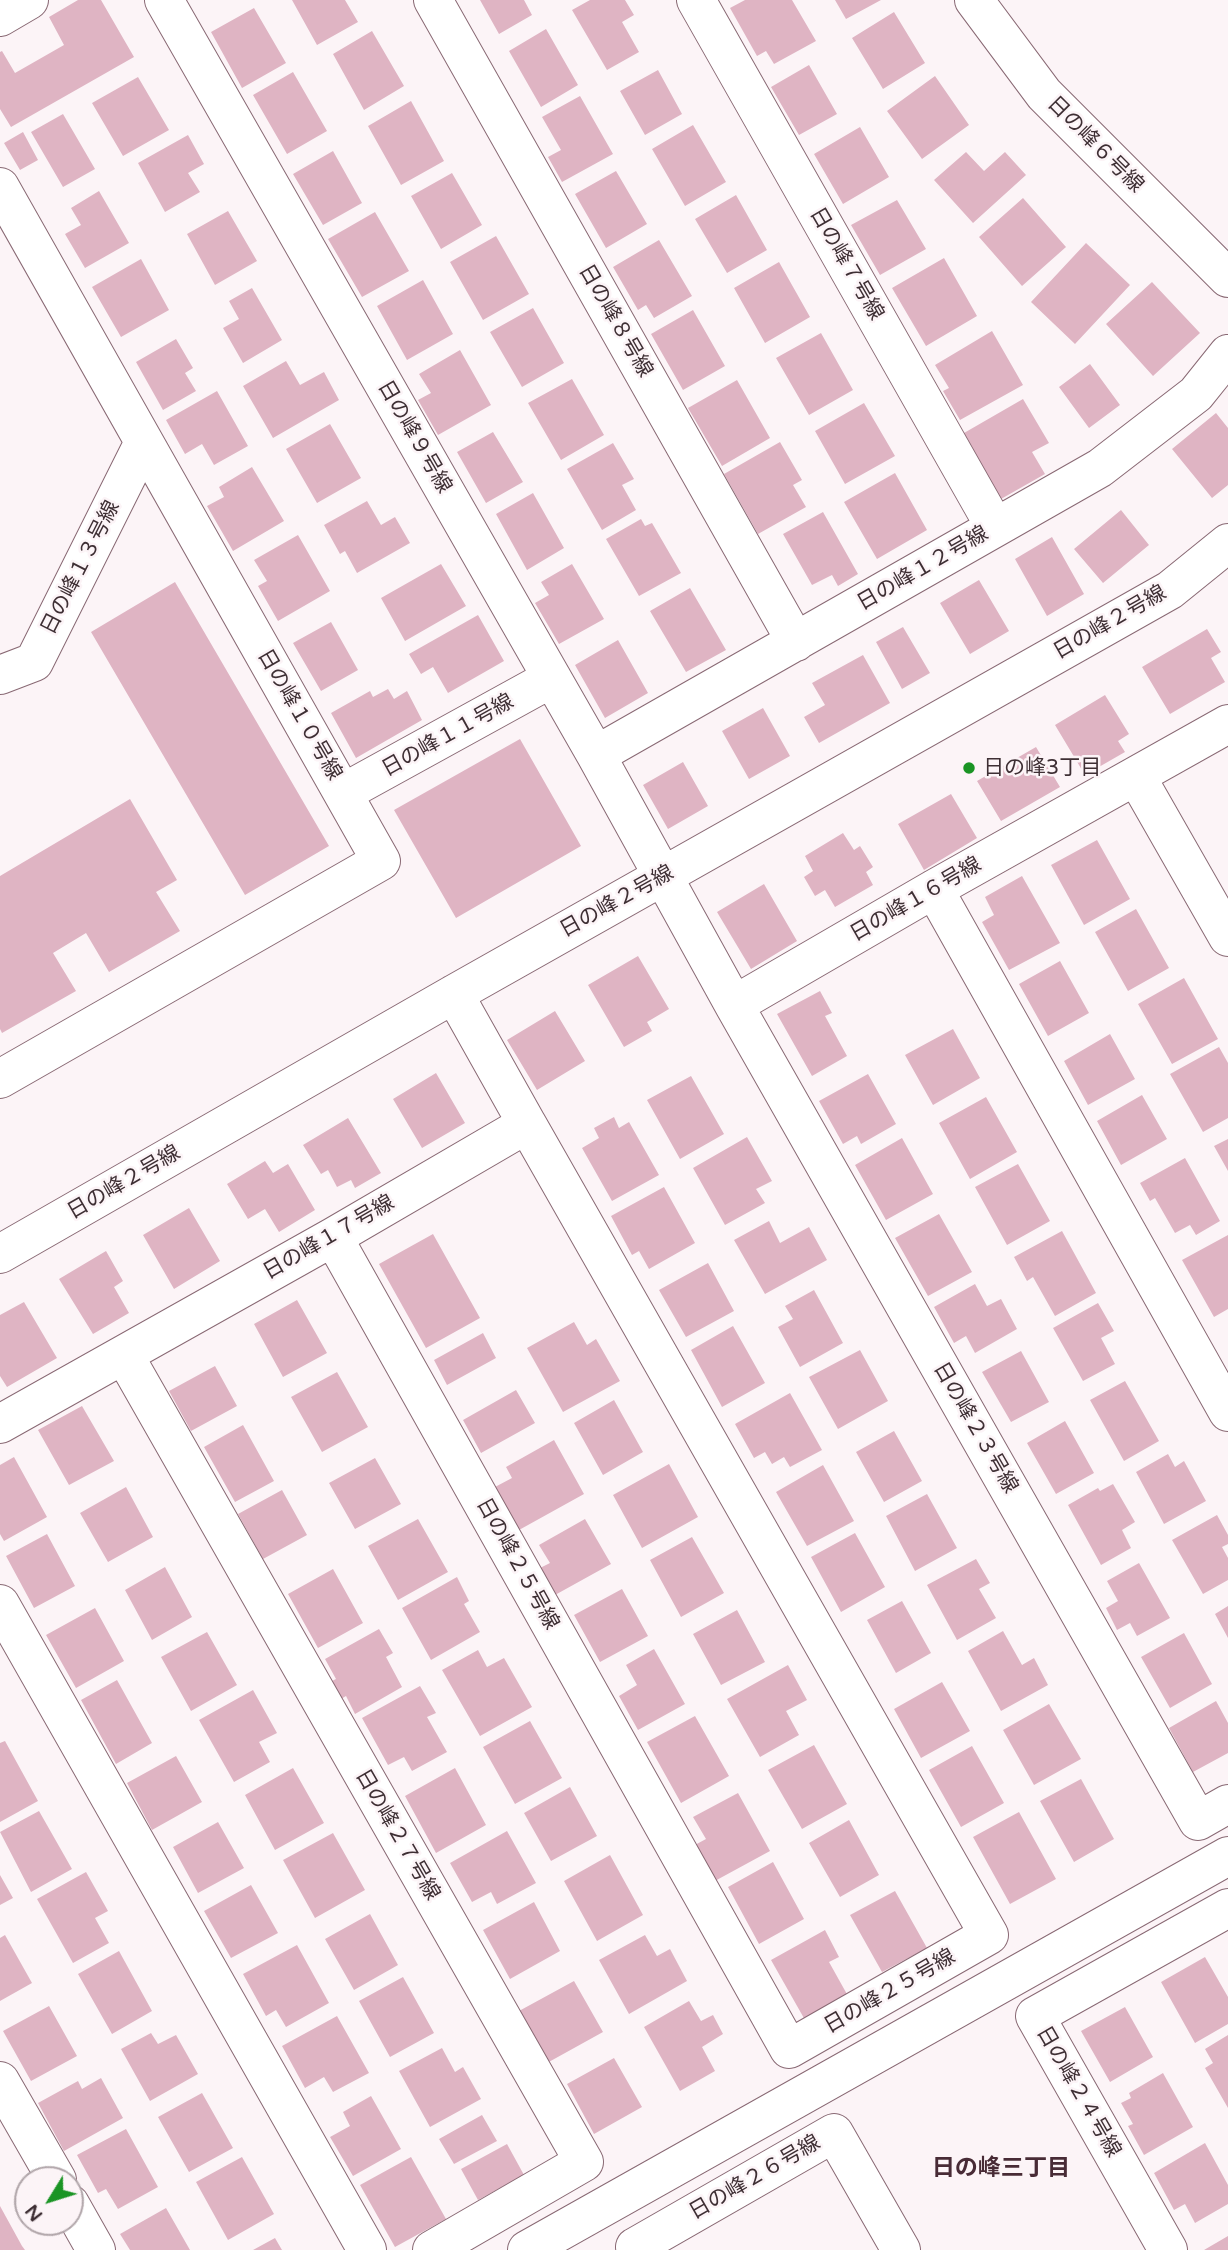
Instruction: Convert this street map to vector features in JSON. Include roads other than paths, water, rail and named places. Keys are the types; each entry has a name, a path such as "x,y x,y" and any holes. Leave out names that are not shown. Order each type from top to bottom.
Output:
{"street":[{"path":"0,17 29,0"},
{"name":"日の峰９号線","path":"164,0 663,876"},
{"name":"日の峰８号線","path":"433,0 796,642"},
{"name":"日の峰７号線","path":"696,0 995,527"},
{"name":"日の峰６号線","path":"974,0 1044,94 1228,278"},
{"name":"日の峰１０号線","path":"0,187 382,860 0,1079"},
{"name":"日の峰１２号線","path":"596,755 1100,468 1196,394 1228,354"},
{"name":"日の峰１３号線","path":"0,675 34,662 144,442"},
{"name":"日の峰２号線","path":"0,1254 454,993 1170,590 1228,543"},
{"name":"日の峰１１号線","path":"344,793 552,678"},
{"name":"日の峰１６号線","path":"734,1005 1228,724"},
{"path":"1136,776 1228,937"},
{"path":"663,876 734,1005"},
{"path":"934,889 1228,1412"},
{"path":"454,993 527,1124"},
{"name":"日の峰２３号線","path":"734,1005 1198,1821 1228,1804"},
{"name":"日の峰２５号線","path":"333,1237 789,2049 977,1942 989,1935 527,1124"},
{"name":"日の峰１７号線","path":"0,1424 333,1237 527,1124"},
{"name":"日の峰２７号線","path":"124,1355 584,2162 432,2250"},
{"path":"0,1604 367,2250"},
{"path":"527,2250 1228,1856"},
{"name":"日の峰２４号線","path":"1168,2250 1035,2016 1228,1908"},
{"path":"0,2081 49,2166"},
{"name":"日の峰２６号線","path":"637,2250 635,2247 834,2133 901,2250"},
{"path":"84,2229 96,2250"}],"place":[{"name":"日の峰3丁目","path":"969,768"}],"district":[{"name":"日の峰三丁目","path":"1001,2169"}]}
